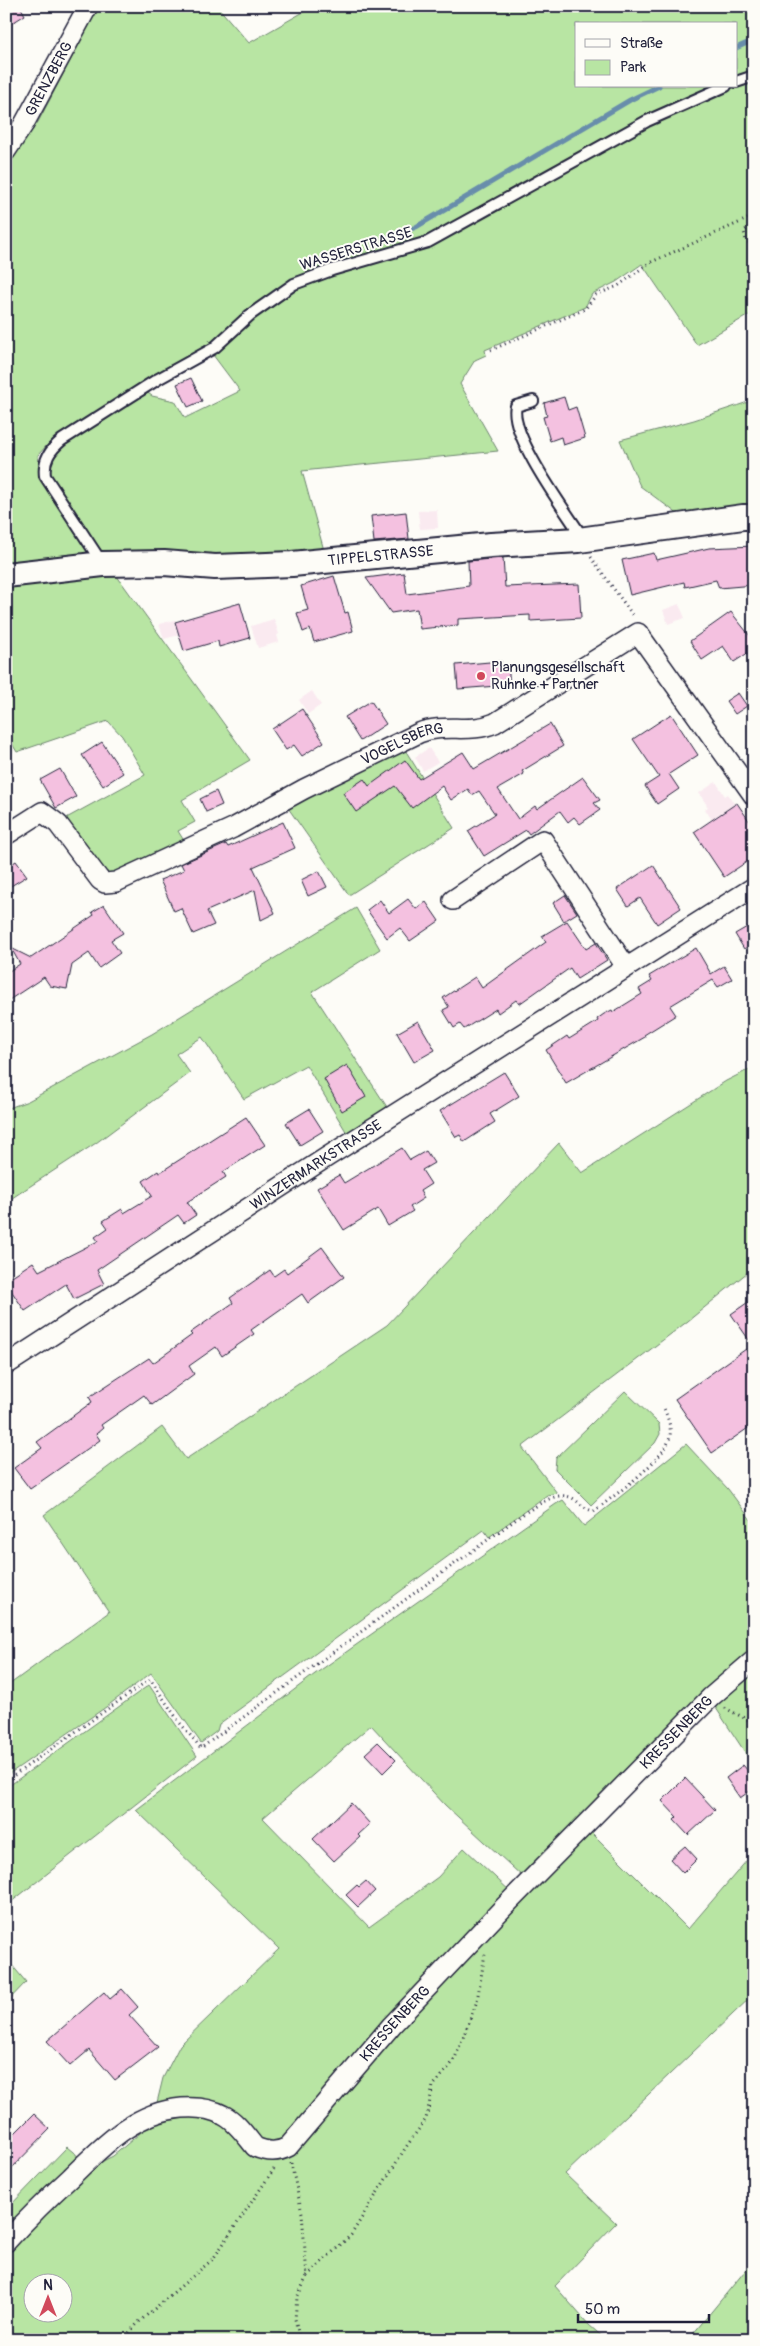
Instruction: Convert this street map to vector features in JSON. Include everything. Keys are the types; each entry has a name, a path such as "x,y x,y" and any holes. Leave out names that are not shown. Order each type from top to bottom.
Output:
{"street":[{"name":"GRENZBERG","path":"6,151 24,124 88,6"},
{"name":"TIPPELSTRASSE","path":"6,575 103,564 254,566 490,545 581,540 754,517"},
{"path":"638,633 754,796"},
{"name":"VOGELSBERG","path":"6,835 42,812 58,824 100,880 105,883 116,882 232,828 304,789 419,733 439,728 481,728 495,723 638,633"},
{"path":"453,900 543,840 626,967"},
{"name":"WINZERMARKSTRASSE","path":"6,1365 327,1157 754,887"},
{"name":"KRESSENBERG","path":"288,2147 392,2026 491,1921 711,1697 754,1660"},
{"path":"6,2242 31,2214 106,2143 126,2128 148,2116 167,2109 205,2109 224,2116 255,2147 261,2150 272,2152 288,2147"}],"lane":[{"path":"738,81 754,76"},
{"name":"WASSERSTRASSE","path":"103,564 45,476 44,467 49,453 62,440 158,379 214,348 250,314 294,284 332,270 428,242 647,121 721,88"},
{"path":"533,401 516,406 514,415 521,436 581,540"}],"path":[{"path":"491,350 585,309 596,295 618,286 649,263 754,216"},
{"path":"754,223 744,232 746,241 754,245"},
{"path":"581,540 640,625 638,633"},
{"path":"6,1781 150,1679 180,1723 200,1748 526,1512 551,1497 571,1498 584,1509 594,1511 658,1457 669,1440 670,1424 663,1406"},
{"path":"711,1697 729,1711 754,1723"},
{"path":"297,2340 299,2336 294,2319 297,2298 307,2276 351,2235 406,2146 426,2119 433,2086 454,2061 477,2002 491,1921"},
{"path":"288,2147 302,2214 307,2276"},
{"path":"122,2340 140,2321 213,2259 288,2147"}],"shaded area":[{"path":"437,510 438,528 420,529 418,511"},
{"path":"679,604 685,618 668,624 663,610"},
{"path":"274,619 279,634 277,635 279,642 258,648 251,626"},
{"path":"175,620 179,635 164,639 159,624"},
{"path":"312,691 321,705 308,714 299,700"},
{"path":"429,748 438,762 423,771 415,757"},
{"path":"716,782 725,796 728,794 735,805 712,820 705,809 708,807 699,793"}],"green space":[{"path":"99,6 217,6 249,43 314,6 754,6 754,69 738,76 738,22 575,22 575,88 714,88 425,240 277,290 213,344 209,340 212,345 49,443 38,455 44,482 59,509 94,557 6,568 6,167 38,122"},
{"path":"754,80 754,312 697,345 642,264 616,282 592,294 585,307 485,350 486,355 475,360 460,384 498,451 302,471 325,554 279,558 108,556 101,550 51,481 48,465 57,451 81,433 148,393 152,396 175,401 185,418 240,391 213,355 227,344 254,316 282,295 342,272 429,245 597,151 700,100 732,88 738,88 738,86"},
{"path":"754,400 754,512 683,518 640,486 620,440 694,420"},
{"path":"114,572 250,760 182,800 195,822 178,831 186,844 141,866 107,875 61,821 145,775 122,736 108,721 17,752 6,734 6,587"},
{"path":"402,745 454,828 349,895 286,805"},
{"path":"356,908 380,949 312,992 389,1110 347,1133 306,1065 244,1099 202,1037 176,1054 190,1073 96,1143 6,1202 6,1109 28,1101 152,1034"},
{"path":"754,1067 754,1267 688,1321 522,1447 557,1493 547,1495 489,1537 484,1530 219,1724 217,1731 201,1743 151,1673 106,1707 6,1776 6,1687 109,1612 44,1515 162,1427 186,1459 387,1325 559,1143 582,1173 726,1081"},
{"path":"625,1391 659,1424 660,1434 655,1443 591,1505 555,1469 556,1458"},
{"path":"686,1444 728,1489 754,1524 754,1655 670,1724 524,1878 445,1805 371,1725 263,1818 369,1927 438,1877 464,1848 512,1893 397,2027 587,1828 688,1929 754,1852 754,1994 565,2174 616,2223 555,2286 589,2325 606,2340 6,2340 6,2210 67,2147 91,2167 113,2156 152,2123 163,2078 180,2045 279,1949 136,1810 315,1674 563,1500 584,1526"},
{"path":"754,1666 754,1766 712,1702"},
{"path":"149,1685 197,1756 6,1906 6,1788"},
{"path":"6,1958 26,1982 6,2003"},
{"path":"754,2260 754,2340 688,2340"}],"building":[{"path":"6,6 20,6 25,15 6,27"},
{"path":"191,378 202,401 188,407 177,384"},
{"path":"564,397 568,410 576,407 585,438 563,445 561,437 550,441 543,417 547,416 544,403"},
{"path":"406,512 409,539 374,542 371,516"},
{"path":"754,546 754,585 719,588 716,580 685,587 684,582 630,595 622,560 654,553 656,560 709,548"},
{"path":"503,558 505,587 579,584 581,618 530,621 530,615 458,619 458,625 420,629 417,609 391,613 366,578 404,573 407,594 469,586 468,561"},
{"path":"334,576 345,613 348,612 353,631 314,642 310,629 303,632 297,613 308,610 301,586"},
{"path":"240,603 250,638 219,647 218,641 184,651 175,622"},
{"path":"731,612 754,641 754,649 734,662 723,646 702,660 690,641"},
{"path":"501,661 502,666 508,665 510,685 458,689 456,665"},
{"path":"738,693 747,706 735,714 726,701"},
{"path":"371,701 386,724 360,741 345,717"},
{"path":"302,709 324,742 302,756 294,745 286,750 272,729"},
{"path":"671,714 698,755 669,774 679,789 657,804 645,786 659,777 633,739"},
{"path":"550,724 563,746 522,771 524,774 498,789 518,819 535,806 537,809 583,777 600,800 594,803 600,810 580,824 574,817 568,822 560,811 529,834 526,830 484,856 468,831 495,814 479,791 472,795 468,789 451,800 442,786 412,808 395,786 356,812 343,793 364,779 369,786 405,760 419,779 463,752 474,769"},
{"path":"102,742 123,773 103,786 82,755"},
{"path":"60,769 76,797 56,808 40,780"},
{"path":"216,791 222,805 206,812 200,799"},
{"path":"737,803 754,828 754,857 724,877 694,832"},
{"path":"283,822 295,848 253,867 275,913 261,920 255,890 207,911 214,925 193,934 181,908 174,911 160,880 184,870 181,864 226,844 228,847"},
{"path":"16,861 27,876 6,889 6,868"},
{"path":"653,865 681,908 657,924 640,898 628,906 617,889"},
{"path":"319,871 327,887 308,896 301,880"},
{"path":"565,895 577,913 564,921 553,903"},
{"path":"408,899 416,909 426,902 439,921 410,941 400,928 387,938 367,910 380,900 389,913"},
{"path":"104,905 123,933 111,940 120,953 99,968 89,953 72,965 67,989 50,986 44,977 6,1002 6,973 20,964 11,948 31,958 94,915 92,912"},
{"path":"567,921 586,949 596,943 607,960 577,979 570,968 519,1004 516,1000 498,1013 496,1009 464,1029 460,1024 454,1028 443,1010 449,1007 443,998 475,977 482,988 546,942 542,936"},
{"path":"754,923 754,943 744,949 735,934"},
{"path":"696,948 711,974 724,966 732,979 718,987 713,980 670,1006 676,1015 644,1035 645,1037 566,1083 546,1050 567,1036 569,1039 598,1021 597,1019 604,1014 612,1010 613,1012 642,994 639,989 652,981 649,976"},
{"path":"418,1021 435,1050 414,1062 397,1033"},
{"path":"347,1065 366,1097 342,1111 324,1079"},
{"path":"504,1072 519,1096 490,1114 495,1122 464,1142 460,1135 456,1137 440,1111"},
{"path":"309,1109 323,1131 300,1145 286,1123"},
{"path":"246,1117 265,1145 223,1172 226,1177 187,1202 196,1215 184,1223 178,1215 97,1270 104,1284 74,1299 66,1284 25,1311 6,1283 6,1280 33,1262 39,1271 98,1241 95,1237 108,1228 103,1221 122,1209 124,1213 152,1196 143,1181 158,1171 159,1173"},
{"path":"402,1148 410,1160 426,1151 434,1163 422,1170 431,1184 420,1191 424,1198 410,1207 413,1211 388,1226 378,1209 344,1230 317,1188 339,1175 344,1183"},
{"path":"322,1247 344,1277 308,1303 302,1294 251,1330 254,1334 222,1356 216,1347 189,1366 194,1374 152,1405 144,1395 101,1425 103,1428 96,1434 100,1440 30,1489 14,1468 42,1448 37,1442 92,1402 89,1397 149,1358 153,1363 192,1335 190,1333 233,1303 230,1298 270,1270 274,1276 284,1269 287,1273"},
{"path":"754,1298 754,1347 731,1314"},
{"path":"746,1349 754,1359 754,1424 712,1453 675,1399"},
{"path":"378,1742 396,1760 383,1773 365,1754"},
{"path":"743,1765 754,1778 754,1788 740,1798 726,1778"},
{"path":"685,1778 715,1810 688,1835 674,1820 677,1817 662,1801"},
{"path":"351,1803 370,1824 358,1835 360,1837 334,1861 313,1839"},
{"path":"685,1846 697,1859 683,1873 670,1859"},
{"path":"366,1881 375,1891 358,1907 346,1895 357,1885 359,1887"},
{"path":"122,1989 138,2007 129,2015 158,2047 115,2080 89,2050 70,2066 47,2041 104,1992 110,1999"},
{"path":"34,2114 50,2129 6,2174 6,2142"}],"waterway":[{"path":"738,47 754,40"},
{"path":"394,236 416,227 630,100 655,88"}],"place":[{"name":"Planungsgesellschaft Ruhnke + Partner","path":"481,676"}]}
